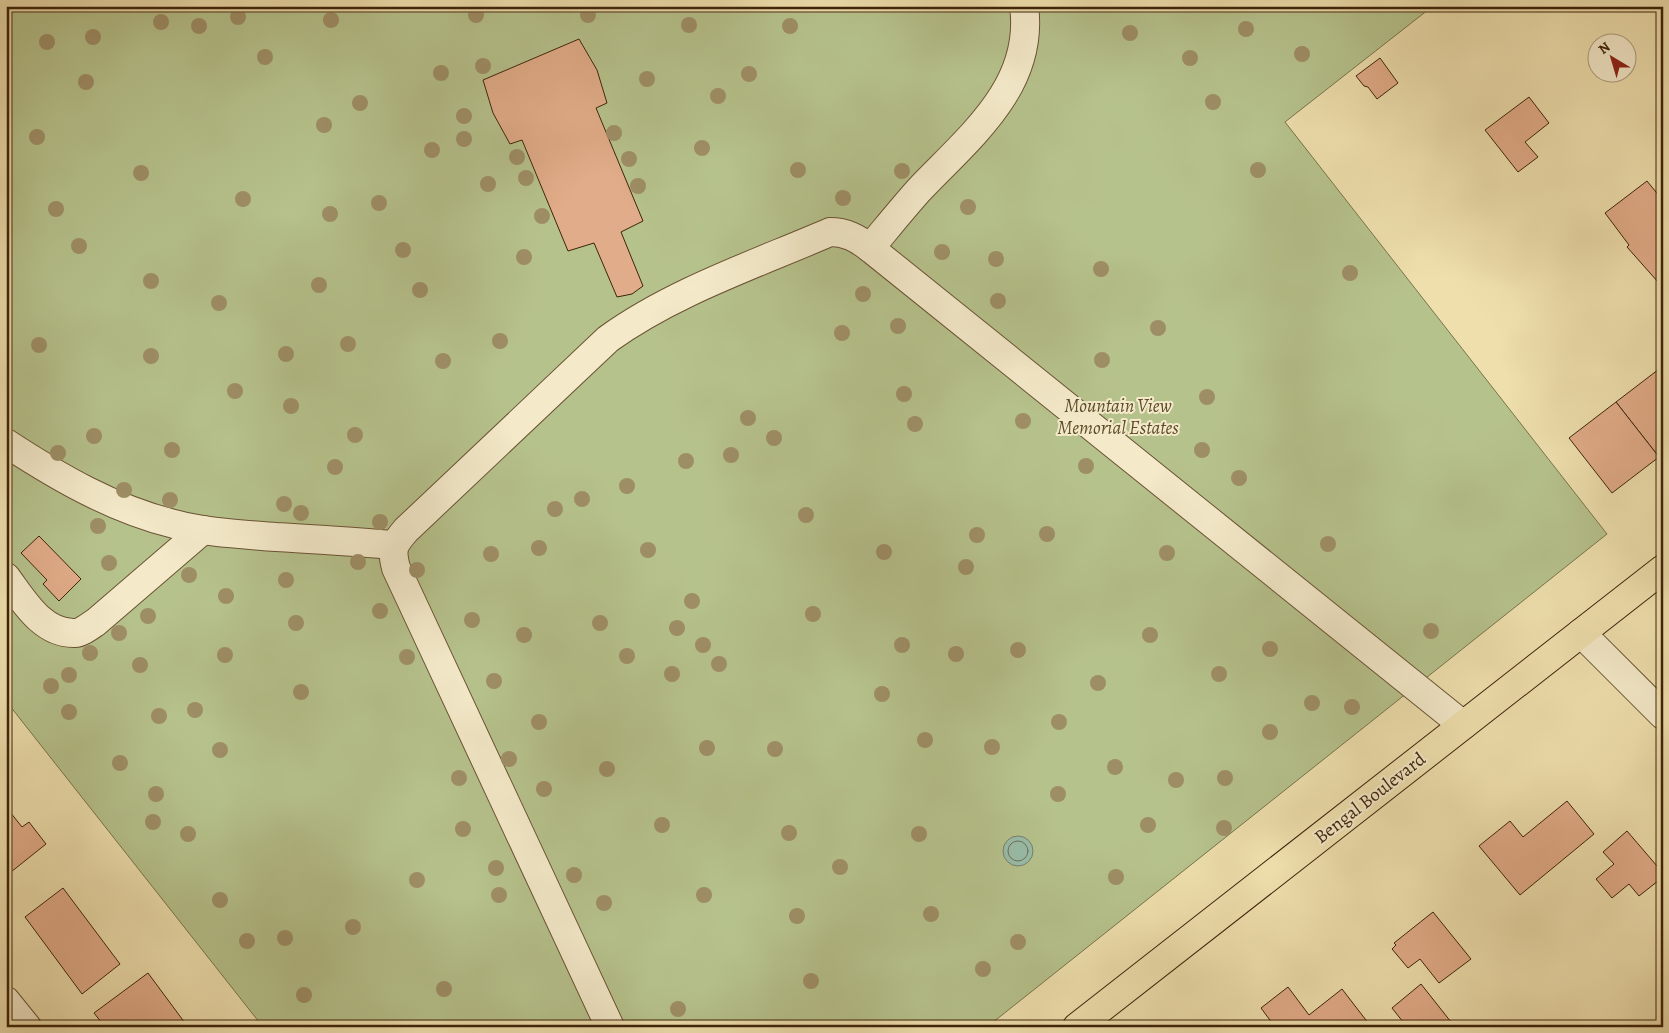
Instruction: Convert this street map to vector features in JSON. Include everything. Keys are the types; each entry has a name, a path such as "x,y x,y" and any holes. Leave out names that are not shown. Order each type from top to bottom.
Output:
{"main road":[{"name":"Bengal Boulevard","path":"1077,1027 1663,569"}],"street":[{"path":"870,248 919,190 997,108 1014,77 1022,48 1025,21 1024,6"},
{"path":"610,1027 396,568 393,552 394,545 406,530 608,339 632,321 695,289 830,232 841,232 850,235 870,248 1463,725"},
{"path":"6,443 51,472 127,509 172,524 203,530 394,545"},
{"path":"6,578 44,623 60,630 76,633 96,622 203,530"},
{"path":"1581,632 1663,715"},
{"path":"6,1000 27,1027"}],"green space":[{"name":"Mountain View Memorial Estates","path":"6,6 1433,6 1285,122 1607,534 987,1027 263,1027 6,701"}],"water":[{"path":"1018,836 1029,840 1033,851 1029,862 1018,866 1007,862 1003,851 1007,840"}],"building":[{"path":"579,39 597,70 607,103 596,108 643,221 621,232 643,286 632,294 617,297 594,243 568,251 522,140 510,144 493,113 483,80"},
{"path":"1380,58 1398,83 1377,99 1356,76"},
{"path":"1529,97 1549,123 1525,142 1538,157 1518,172 1485,130"},
{"path":"1647,181 1660,197 1663,195 1663,278 1658,282 1627,247 1629,245 1605,213"},
{"path":"1663,366 1663,454 1659,457 1616,402"},
{"path":"1616,402 1659,457 1612,493 1569,438"},
{"path":"39,536 81,579 59,601 43,584 47,580 21,553"},
{"path":"1567,801 1594,834 1520,895 1479,846 1510,821 1523,837"},
{"path":"6,807 22,827 29,822 46,844 6,876"},
{"path":"1627,831 1663,873 1663,877 1639,896 1629,884 1612,898 1596,879 1614,864 1603,852"},
{"path":"63,888 120,964 82,994 25,917"},
{"path":"1433,912 1471,959 1439,983 1420,959 1408,968 1392,949 1396,945 1394,943"},
{"path":"148,973 188,1027 105,1027 94,1013"},
{"path":"1421,984 1455,1027 1407,1027 1392,1008"},
{"path":"1288,987 1309,1015 1342,989 1369,1024 1365,1027 1275,1027 1261,1008"}]}
